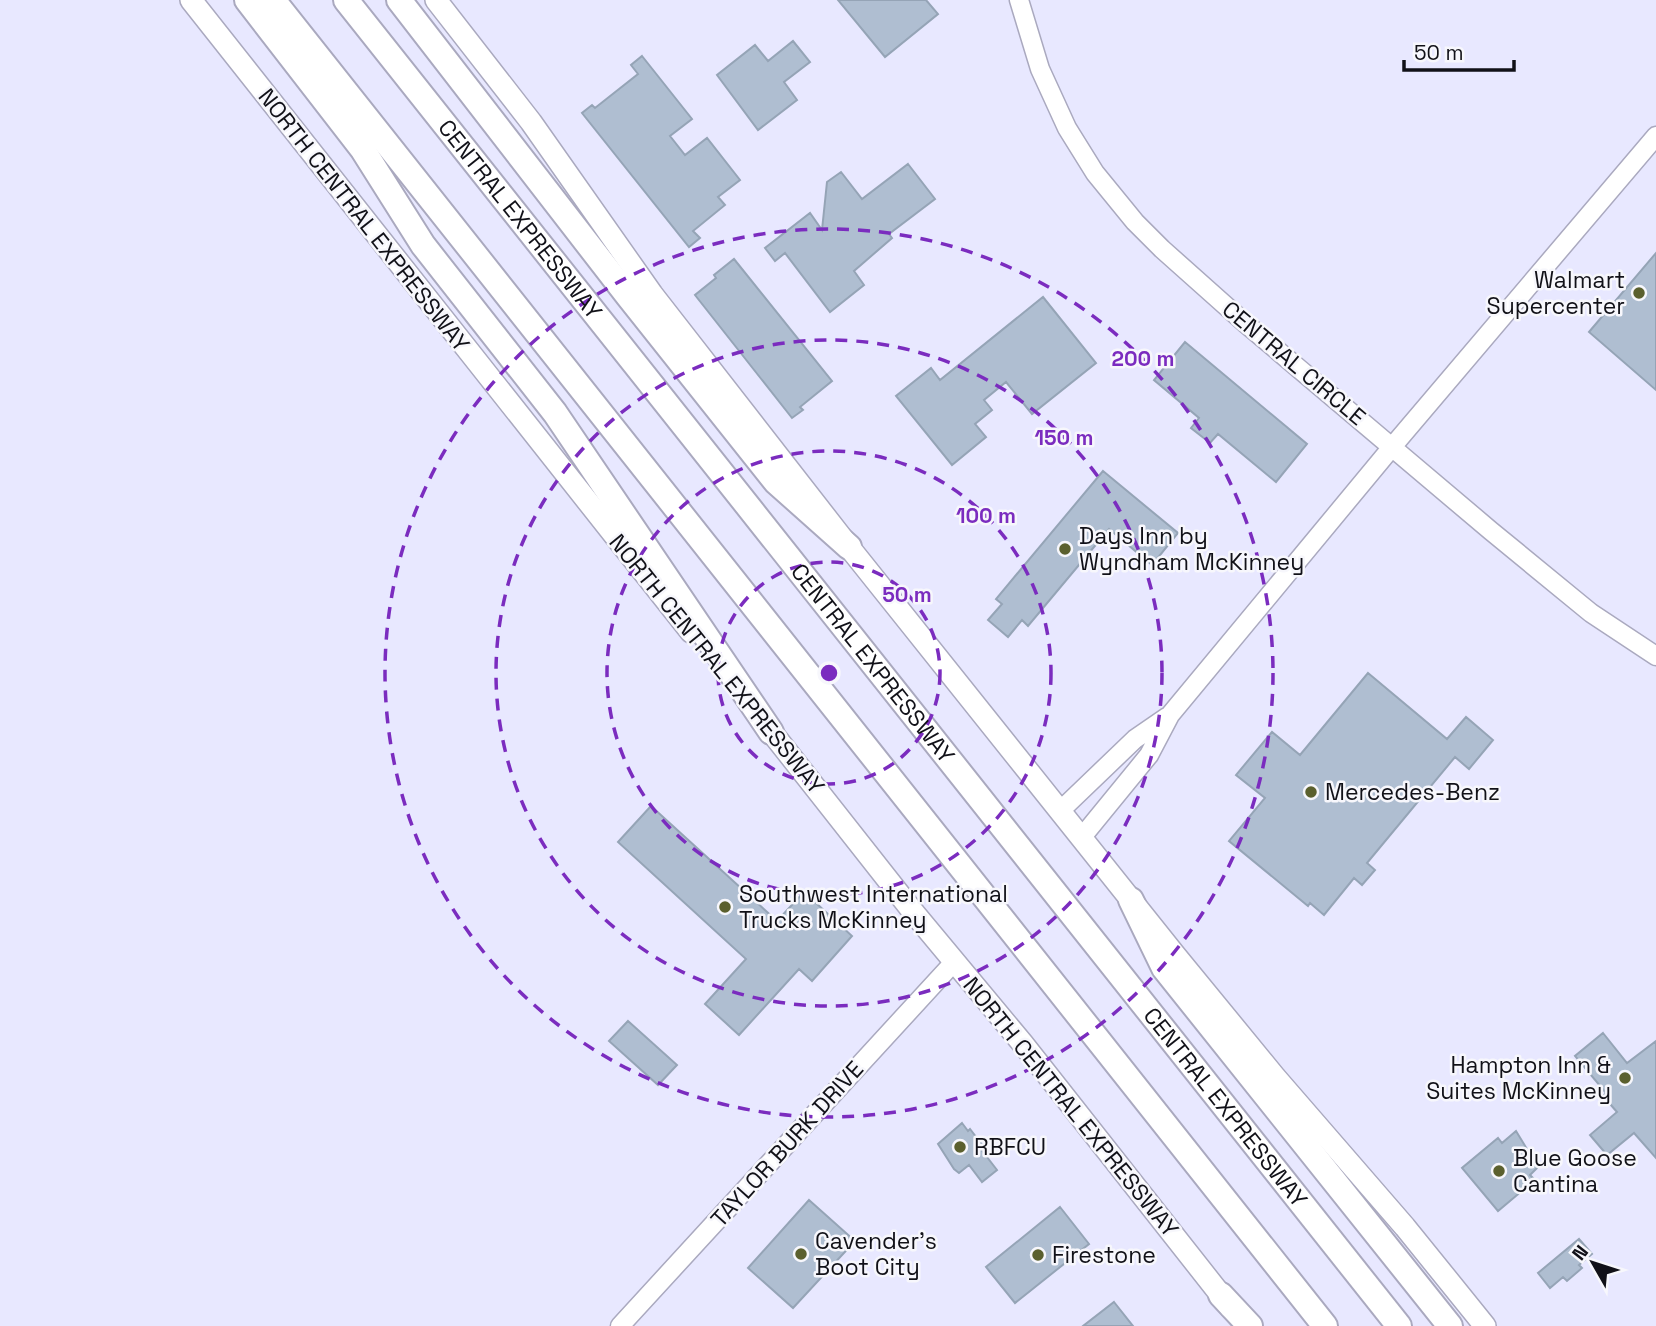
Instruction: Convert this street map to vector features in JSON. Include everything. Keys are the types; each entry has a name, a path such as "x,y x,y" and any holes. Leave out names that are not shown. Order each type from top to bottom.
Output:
{"highway":[{"path":"247,0 363,150 423,245 555,413 771,732"},
{"path":"273,0 1325,1326"},
{"name":"CENTRAL EXPRESSWAY","path":"346,0 1399,1326"},
{"path":"399,0 776,482 849,547"},
{"path":"1132,900 1164,968 1450,1326"},
{"path":"1221,1295 1248,1326"}],"main road":[{"name":"NORTH CENTRAL EXPRESSWAY","path":"191,0 503,397 1221,1295"},
{"path":"436,0 531,122 652,294 849,547 1275,1077 1405,1227 1485,1326"}],"street":[{"name":"CENTRAL CIRCLE","path":"1019,0 1053,102 1094,173 1162,249 1392,447 1591,613 1656,656"},
{"path":"1082,837 1149,755 1170,715 1392,447 1656,136"},
{"path":"1060,811 1135,739 1170,715"},
{"name":"TAYLOR BURK DRIVE","path":"620,1326 955,961"}],"building":[{"path":"838,0 926,0 938,14 885,57"},
{"path":"793,41 810,62 784,82 797,100 758,130 717,75 755,45 768,61"},
{"path":"642,56 692,119 670,136 685,155 707,138 740,180 718,197 725,205 693,231 700,238 689,247 582,113 592,105 595,108 638,74 631,65"},
{"path":"908,164 935,199 889,234 892,238 854,271 864,285 830,312 785,253 775,261 765,248 810,213 822,230 827,182 841,172 862,199"},
{"name":"Walmart Supercenter","path":"1656,253 1656,390 1589,332"},
{"path":"734,259 832,381 800,407 803,410 792,418 695,295"},
{"path":"1043,297 1096,363 1032,414 1006,382 984,400 992,410 975,424 986,437 952,465 896,396 931,368 940,380"},
{"path":"1185,342 1307,444 1276,482 1218,434 1210,443 1191,428 1199,418 1154,380"},
{"name":"Days Inn by Wyndham McKinney","path":"1103,471 1178,533 1152,565 1109,529 1028,626 1022,620 1008,637 988,620 1002,604 996,599"},
{"path":"1368,673 1447,739 1466,717 1493,740 1469,769 1455,757 1367,863 1375,870 1362,885 1354,878 1324,915 1310,903 1308,906 1229,841 1265,798 1236,775 1272,732 1300,755"},
{"name":"Southwest International Trucks McKinney","path":"651,806 777,921 804,892 852,936 812,981 799,969 739,1035 705,1004 746,959 618,842"},
{"path":"628,1021 677,1065 658,1085 609,1041"},
{"name":"Hampton Inn & Suites McKinney","path":"1603,1033 1627,1063 1656,1041 1656,1158 1634,1133 1607,1155 1590,1135 1617,1112 1603,1096 1606,1093 1575,1056"},
{"name":"RBFCU","path":"962,1123 983,1146 980,1148 997,1170 982,1182 969,1165 959,1173 954,1169 938,1144"},
{"name":"Blue Goose Cantina","path":"1516,1131 1538,1167 1530,1175 1535,1180 1498,1211 1462,1168 1498,1138 1502,1143"},
{"name":"Cavender's Boot City","path":"809,1200 855,1241 793,1308 748,1268"},
{"name":"Firestone","path":"1060,1207 1089,1244 1015,1303 986,1267"},
{"path":"1579,1239 1592,1254 1579,1265 1582,1268 1567,1281 1563,1277 1550,1288 1538,1273"},
{"path":"1114,1302 1133,1326 1083,1326"}],"place":[{"name":"Walmart Supercenter","path":"1639,293"},
{"name":"Days Inn by Wyndham McKinney","path":"1065,549"},
{"name":"Mercedes-Benz","path":"1311,792"},
{"name":"Southwest International Trucks McKinney","path":"725,907"},
{"name":"Hampton Inn & Suites McKinney","path":"1625,1078"},
{"name":"RBFCU","path":"960,1147"},
{"name":"Blue Goose Cantina","path":"1499,1171"},
{"name":"Cavender's Boot City","path":"801,1254"},
{"name":"Firestone","path":"1038,1255"}]}
